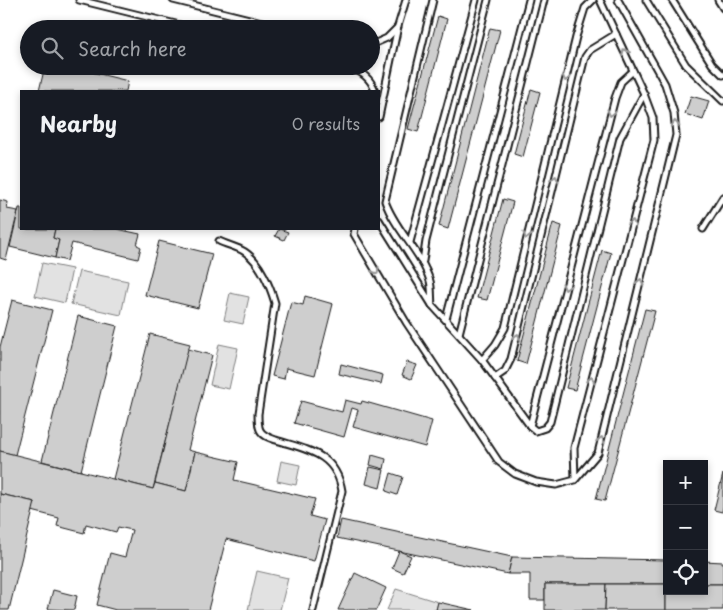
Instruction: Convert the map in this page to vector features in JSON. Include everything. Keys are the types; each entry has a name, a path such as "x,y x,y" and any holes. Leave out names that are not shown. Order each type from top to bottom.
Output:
{"lane":[{"path":"79,0 160,20"},
{"path":"173,0 254,20"},
{"path":"380,112 398,26 406,0"},
{"path":"432,305 431,283 423,262 389,212 385,201 433,0"},
{"path":"410,242 476,0"},
{"path":"423,262 426,241 488,0"},
{"path":"446,319 529,0"},
{"path":"459,334 544,0"},
{"path":"482,360 495,345 505,328 576,37 585,8 593,0"},
{"path":"575,480 574,448 654,140 653,118 644,94 600,0"},
{"path":"355,230 354,234 406,322 499,462 514,474 536,482 556,485 575,480 598,452 676,135 674,113 665,84 618,0"},
{"path":"646,0 686,65 723,101"},
{"path":"672,0 712,64 722,73"},
{"path":"718,0 723,8"},
{"path":"380,41 387,38 398,26"},
{"path":"495,378 505,371 511,359 585,56 590,50 616,34"},
{"path":"530,426 615,98 621,82 633,70"},
{"path":"365,75 375,90"},
{"path":"380,222 432,305 482,360 530,426 536,431 545,428 550,422 620,138 644,94"},
{"path":"703,229 723,197"},
{"path":"219,241 246,252 260,268 270,287 275,303 258,414 259,429 266,436 317,453 336,470 340,481 342,491 313,610"}],"shaded area":[{"path":"42,263 72,269 65,303 35,296"},
{"path":"79,271 128,281 121,315 71,304"},
{"path":"230,293 249,297 243,324 224,320"},
{"path":"219,344 238,348 229,389 210,385"},
{"path":"281,461 300,465 296,485 277,481"},
{"path":"257,571 288,578 280,610 248,610"},
{"path":"396,589 438,602 436,610 387,610"}],"building":[{"path":"438,16 447,19 418,132 408,129"},
{"path":"490,28 500,30 448,229 439,226"},
{"path":"43,75 104,75 128,81 126,90 39,90"},
{"path":"531,89 540,92 523,157 514,154"},
{"path":"691,96 709,101 703,120 685,114"},
{"path":"503,199 513,202 487,300 477,298"},
{"path":"0,200 8,202 7,209 18,211 6,260 0,258"},
{"path":"19,208 20,230 55,230 53,238 59,240 55,258 10,247"},
{"path":"553,223 562,226 526,364 517,361"},
{"path":"55,230 122,230 140,234 137,245 141,247 138,259 72,243 67,261 55,258 59,240 53,238"},
{"path":"278,230 288,232 284,240 275,236"},
{"path":"159,241 212,254 198,308 145,295"},
{"path":"602,250 611,253 575,390 566,388"},
{"path":"305,296 333,304 315,375 286,368 284,379 272,376 291,302 303,305"},
{"path":"12,300 52,310 15,455 0,451 0,347"},
{"path":"645,309 655,311 605,501 596,499"},
{"path":"78,316 117,326 81,471 42,461"},
{"path":"150,334 190,344 153,489 113,479"},
{"path":"188,349 212,355 188,450 195,452 186,491 155,483"},
{"path":"407,362 417,365 411,379 402,375"},
{"path":"341,364 383,375 381,384 339,374"},
{"path":"345,400 361,404 362,401 432,421 425,447 353,427 358,410 352,408 344,437 294,423 301,401 342,412"},
{"path":"0,451 153,489 155,483 186,491 195,452 238,462 234,480 315,499 310,516 325,520 314,561 226,539 208,610 116,610 97,605 110,553 125,557 132,530 118,527 116,532 86,524 84,533 57,526 59,518 32,511 35,502 0,494"},
{"path":"372,455 386,459 384,469 370,465"},
{"path":"370,467 384,470 380,488 366,484"},
{"path":"391,473 403,477 397,495 386,491"},
{"path":"723,474 723,506 722,512 714,510"},
{"path":"0,494 35,502 9,610 0,610"},
{"path":"341,520 512,557 508,574 337,538"},
{"path":"399,551 411,556 403,573 392,568"},
{"path":"512,557 663,560 663,584 545,584 545,600 530,600 530,574 508,574"},
{"path":"708,561 723,562 723,584 708,584"},
{"path":"355,573 386,588 376,610 338,610"},
{"path":"545,584 606,584 605,610 545,610"},
{"path":"606,584 663,584 663,595 666,595 666,610 605,610"},
{"path":"708,584 723,584 723,610 666,610 666,595 708,595"},
{"path":"53,590 77,596 74,610 48,609"},
{"path":"438,602 474,610 436,610"}]}
